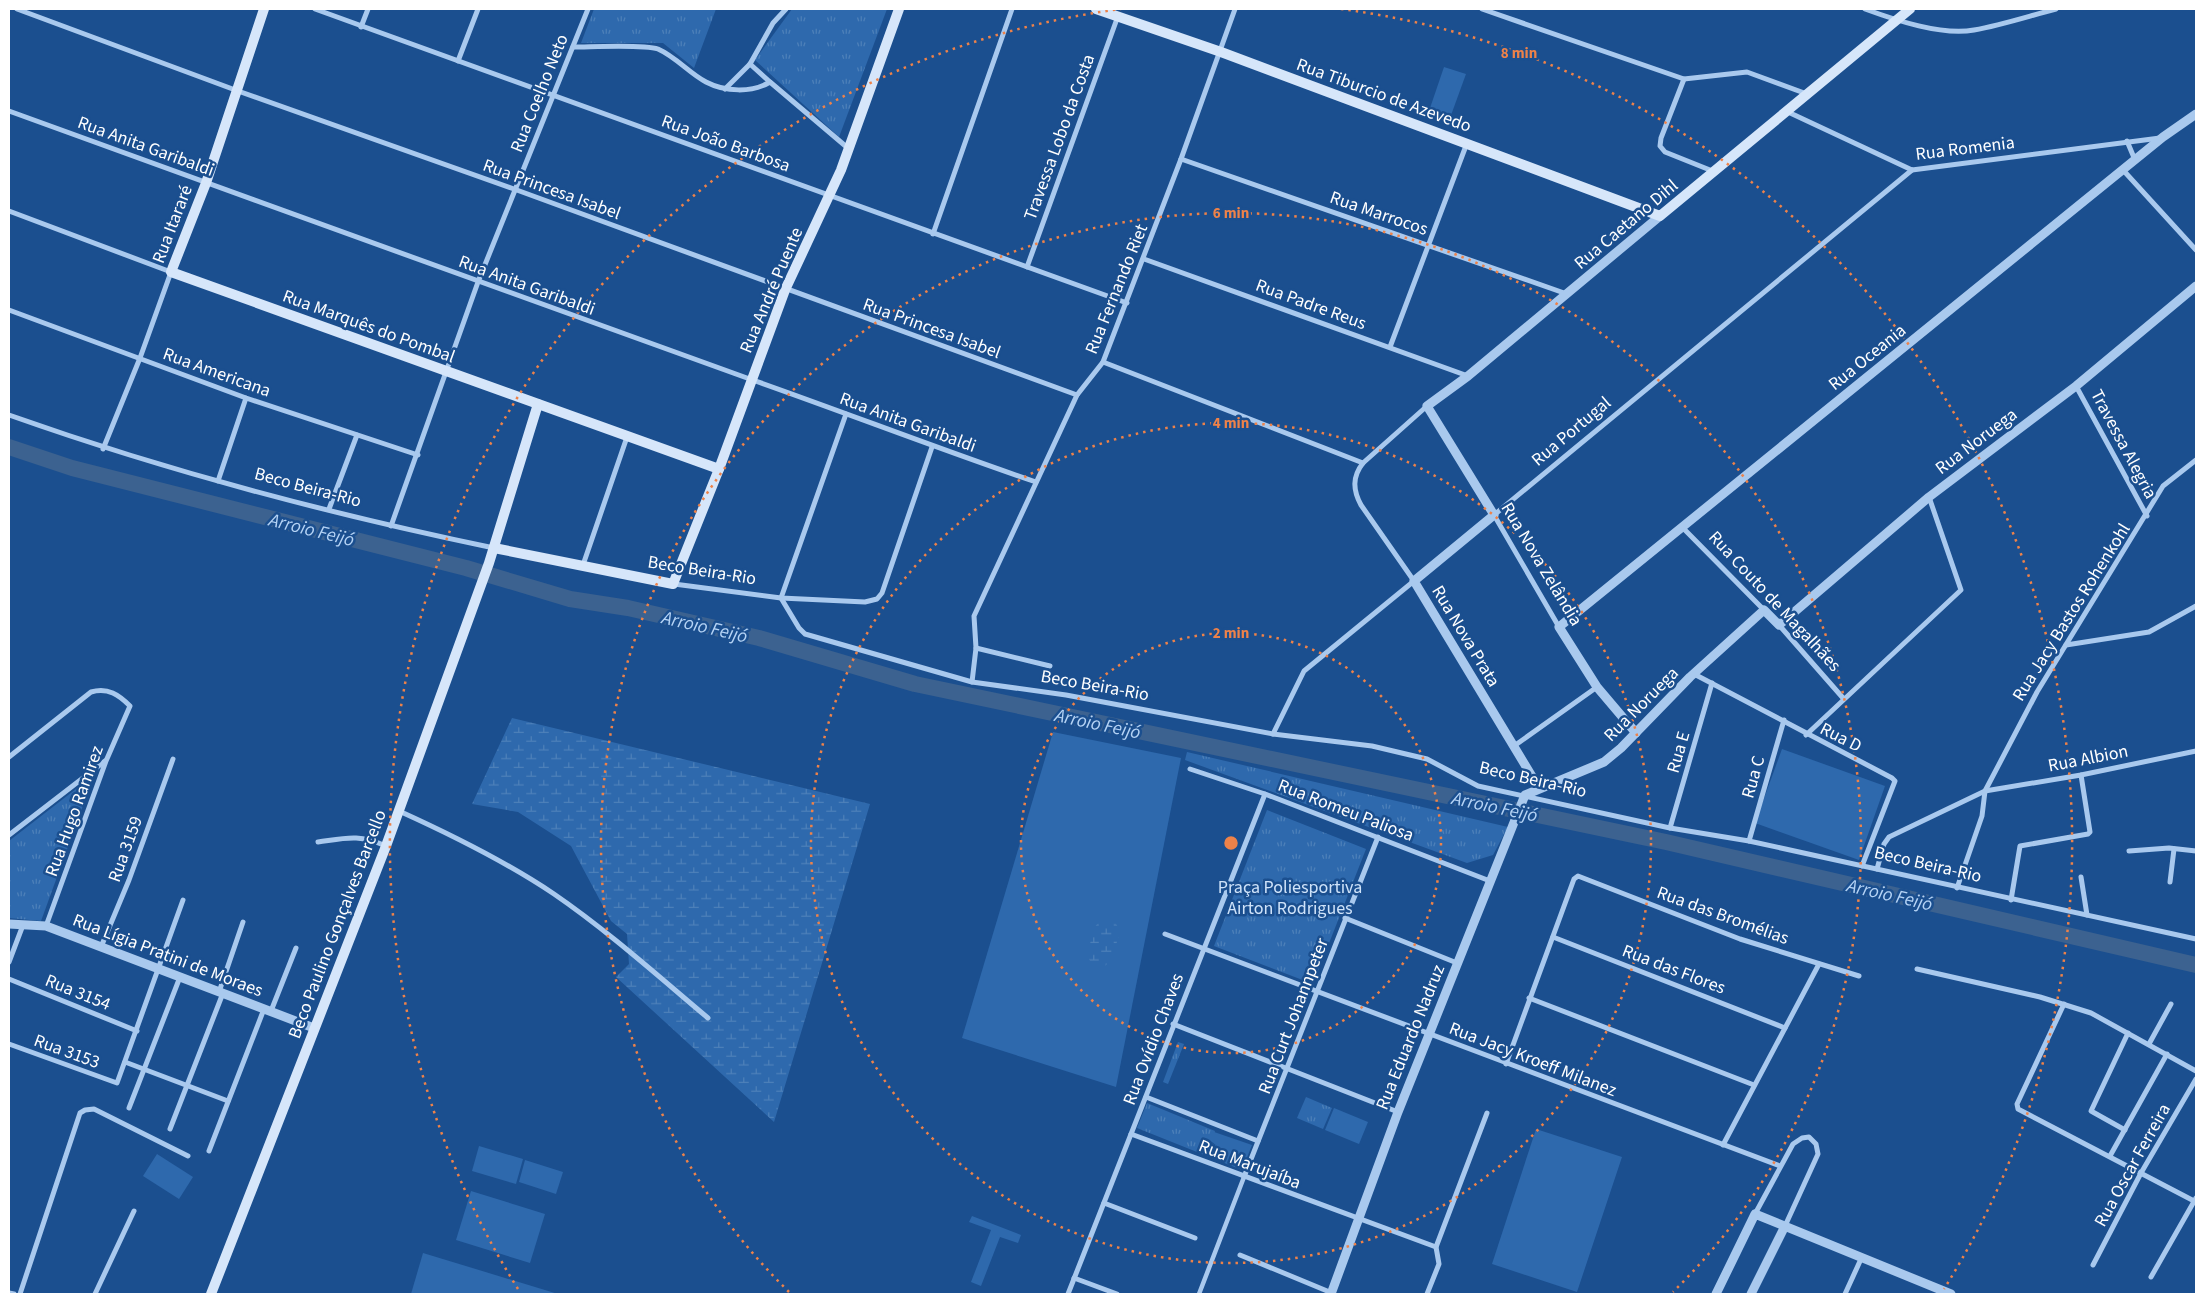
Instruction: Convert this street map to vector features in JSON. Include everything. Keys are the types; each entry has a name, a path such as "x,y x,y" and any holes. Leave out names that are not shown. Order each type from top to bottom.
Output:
{"main road":[{"name":"Rua Itararé","path":"171,272 206,182 264,9"},
{"name":"Rua André Puente","path":"673,584 719,469 785,290 830,195 849,149 898,9"},
{"name":"Rua Tiburcio de Azevedo","path":"1096,9 1221,52 1660,216"},
{"name":"Rua Caetano Dihl","path":"1660,216 1788,112 1910,9"},
{"name":"Rua Marquês do Pombal","path":"171,272 719,469"},
{"name":"Beco Paulino Gonçalves Barcello","path":"211,1294 399,811 494,548 538,404"},
{"name":"Beco Beira-Rio","path":"494,548 673,584"}],"street":[{"name":"Rua Princesa Isabel","path":"17,9 1077,395"},
{"name":"Rua João Barbosa","path":"315,9 1127,303"},
{"path":"361,27 368,9"},
{"path":"458,61 478,9"},
{"name":"Rua Coelho Neto","path":"390,526 418,454 478,282 588,9"},
{"path":"725,89 750,64 773,23 786,9"},
{"path":"933,234 1012,9"},
{"name":"Rua Fernando Riet","path":"972,682 976,648 974,616 1077,395 1103,362 1182,159 1236,9"},
{"path":"1482,9 1684,79 1747,72 1809,94"},
{"path":"1865,9 1896,20 1931,28 1972,30 2056,9"},
{"name":"Travessa Lobo da Costa","path":"1027,267 1118,16"},
{"path":"573,47 657,49 706,82 725,89 745,90 762,87 770,82"},
{"path":"750,64 849,149"},
{"path":"1684,79 1661,138 1660,146 1665,152 1715,172"},
{"name":"Rua Anita Garibaldi","path":"9,111 478,282 751,379 932,447 1036,482"},
{"name":"Rua Romenia","path":"1788,112 1912,170 2163,137"},
{"name":"Rua Oceania","path":"1559,627 1953,310 2163,137 2196,114"},
{"path":"2128,142 2135,160"},
{"path":"1390,347 1467,143"},
{"name":"Rua Marrocos","path":"1182,159 1568,294"},
{"name":"Rua Portugal","path":"1273,734 1304,671 1912,170"},
{"path":"2123,170 2196,250"},
{"name":"Rua Marquês do Pombal","path":"9,211 171,272"},
{"name":"Rua Caetano Dihl","path":"1363,463 1427,406 1468,376 1660,216"},
{"name":"Rua Padre Reus","path":"1144,259 1468,376"},
{"name":"Rua Itararé","path":"103,449 140,358 171,272"},
{"name":"Rua Noruega","path":"1779,625 1929,497 2076,386 2196,286"},
{"name":"Rua Americana","path":"9,310 246,398 418,454"},
{"path":"1103,362 1363,463"},
{"name":"Travessa Alegria","path":"2076,386 2147,516"},
{"path":"218,481 246,398"},
{"name":"Rua Nova Zelândia","path":"1427,406 1597,687 1636,734"},
{"path":"846,414 781,598 865,602 876,599 882,593 932,447"},
{"name":"Beco Beira-Rio","path":"9,415 103,449 218,481 390,526 494,548"},
{"path":"329,509 357,434"},
{"path":"583,565 627,437"},
{"name":"Rua Jacy Bastos Rohenkohl","path":"1985,790 2037,692 2147,516 2163,486 2196,460"},
{"name":"Rua Nova Prata","path":"1363,463 1357,471 1354,481 1355,493 1361,505 1414,581 1539,788"},
{"name":"Rua Couto de Magalhães","path":"1806,735 1961,588 1929,497"},
{"name":"Rua Couto de Magalhães","path":"1682,527 1779,625 1844,698"},
{"name":"Beco Beira-Rio","path":"673,584 781,598 799,628 806,634 972,682 1066,695 1273,734 1372,746 1427,759 1478,786 1524,798 1670,828 1749,841 2011,900 2196,939"},
{"path":"2066,645 2149,632 2196,606"},
{"name":"Rua Noruega","path":"1524,798 1539,788 1604,762 1636,734 1694,674 1764,610"},
{"path":"976,648 1050,666"},
{"name":"Rua D","path":"1694,674 1784,720 1806,735 1895,781 1862,866"},
{"name":"Rua E","path":"1670,828 1712,683"},
{"path":"1514,746 1597,687"},
{"name":"Rua Hugo Ramirez","path":"9,757 91,692 107,690 116,694 130,706 106,761 46,926"},
{"name":"Rua C","path":"1749,841 1784,720"},
{"name":"Rua Albion","path":"1877,869 1889,837 1985,790 2081,775 2196,751"},
{"name":"Rua 3159","path":"101,947 129,880 173,759"},
{"path":"9,835 106,761"},
{"name":"Rua Romeu Paliosa","path":"1190,769 1265,794 1490,881"},
{"path":"2011,900 2020,846 2088,834 2090,832 2081,775"},
{"path":"1957,888 1982,816 1985,790"},
{"name":"Rua Ovídio Chaves","path":"1068,1294 1265,794"},
{"name":"Rua Eduardo Nadruz","path":"1332,1294 1398,1112 1524,798"},
{"path":"399,811 493,856 554,894 604,931 708,1018"},
{"path":"318,842 357,837 367,838 386,846"},
{"name":"Rua Curt Johannpeter","path":"1244,1177 1378,837"},
{"path":"2170,882 2174,849"},
{"path":"2130,851 2174,849 2196,851"},
{"name":"Rua das Bromélias","path":"1553,937 1574,879 1578,876 1740,938 1859,976"},
{"path":"2081,878 2087,915"},
{"path":"183,900 125,1062 228,1101"},
{"path":"1345,918 1457,963"},
{"path":"170,1129 221,992 242,922"},
{"name":"Rua Lígia Pratini de Moraes","path":"9,924 46,926 314,1028"},
{"path":"9,962 23,925"},
{"name":"Rua Jacy Kroeff Milanez","path":"1165,934 1780,1166"},
{"path":"1506,1064 1553,937"},
{"name":"Rua das Flores","path":"1553,937 1785,1028"},
{"path":"209,1151 228,1101 296,948"},
{"path":"1723,1145 1820,964"},
{"path":"1917,969 2064,1004 2092,1013 2196,1071"},
{"path":"129,1108 180,977"},
{"name":"Rua 3154","path":"9,979 137,1031"},
{"path":"1529,998 1754,1085"},
{"path":"2064,1004 2017,1107 2018,1110 2196,1200 2151,1278"},
{"path":"2149,1044 2171,1004"},
{"path":"1173,1024 1398,1112"},
{"path":"2125,1130 2091,1111 2128,1033"},
{"name":"Rua 3153","path":"9,1044 117,1083 125,1062"},
{"path":"2110,1156 2167,1054"},
{"name":"Rua Oscar Ferreira","path":"2093,1265 2141,1173 2196,1079"},
{"path":"1146,1097 1258,1141"},
{"path":"20,1294 80,1113 84,1110 94,1109 188,1156"},
{"path":"1428,1294 1439,1264 1436,1247 1487,1112"},
{"name":"Rua Marujaíba","path":"1131,1134 1436,1247"},
{"path":"1716,1294 1755,1214 1793,1144 1802,1138 1809,1138 1816,1144 1818,1154 1752,1294"},
{"path":"1199,1294 1244,1177"},
{"path":"1104,1203 1195,1238"},
{"path":"95,1294 134,1212"},
{"path":"1755,1214 1861,1259 1951,1294"},
{"path":"1240,1255 1332,1294"},
{"path":"1845,1294 1861,1259"},
{"path":"1074,1278 1117,1294"},
{"path":"9,1292 14,1294"}],"green space":[{"path":"594,9 716,9 694,68 663,43 581,43"},
{"path":"792,9 887,9 839,137 755,60"},
{"path":"1444,67 1466,74 1450,118 1429,111"},
{"path":"512,718 870,804 774,1122 616,977 629,964 627,934 611,921 571,846 518,812 472,804"},
{"path":"1053,732 1181,758 1116,1087 962,1038"},
{"path":"1782,749 1885,786 1859,860 1755,823"},
{"path":"1187,752 1508,827 1493,855 1467,863 1185,760"},
{"path":"94,775 41,921 9,918 9,841"},
{"name":"Praça Poliesportiva Airton Rodrigues","path":"1267,810 1366,849 1313,984 1214,946"},
{"path":"1102,918 1115,922 1120,931 1112,959 1105,966 1094,967 1087,956 1094,928"},
{"path":"1178,1042 1184,1044 1168,1084 1163,1082"},
{"path":"1306,1097 1332,1108 1323,1129 1297,1118"},
{"path":"1147,1103 1215,1131 1211,1143 1217,1146 1212,1158 1137,1128"},
{"path":"1334,1108 1368,1122 1359,1144 1325,1130"},
{"path":"1188,1123 1252,1145 1242,1170 1212,1158 1217,1146"},
{"path":"1536,1129 1622,1157 1577,1292 1492,1264"},
{"path":"479,1146 523,1159 516,1184 472,1171"},
{"path":"157,1154 193,1177 179,1199 143,1176"},
{"path":"525,1160 563,1172 556,1194 519,1182"},
{"path":"471,1191 545,1214 530,1263 456,1240"},
{"path":"972,1216 1021,1235 1018,1243 1000,1237 981,1286 971,1282 991,1230 969,1222"},
{"path":"423,1253 558,1294 411,1294"}],"waterway":[{"name":"Arroio Feijó","path":"9,447 72,468 466,568 570,599 628,608 759,638 915,684 1666,842 2196,965"}]}
